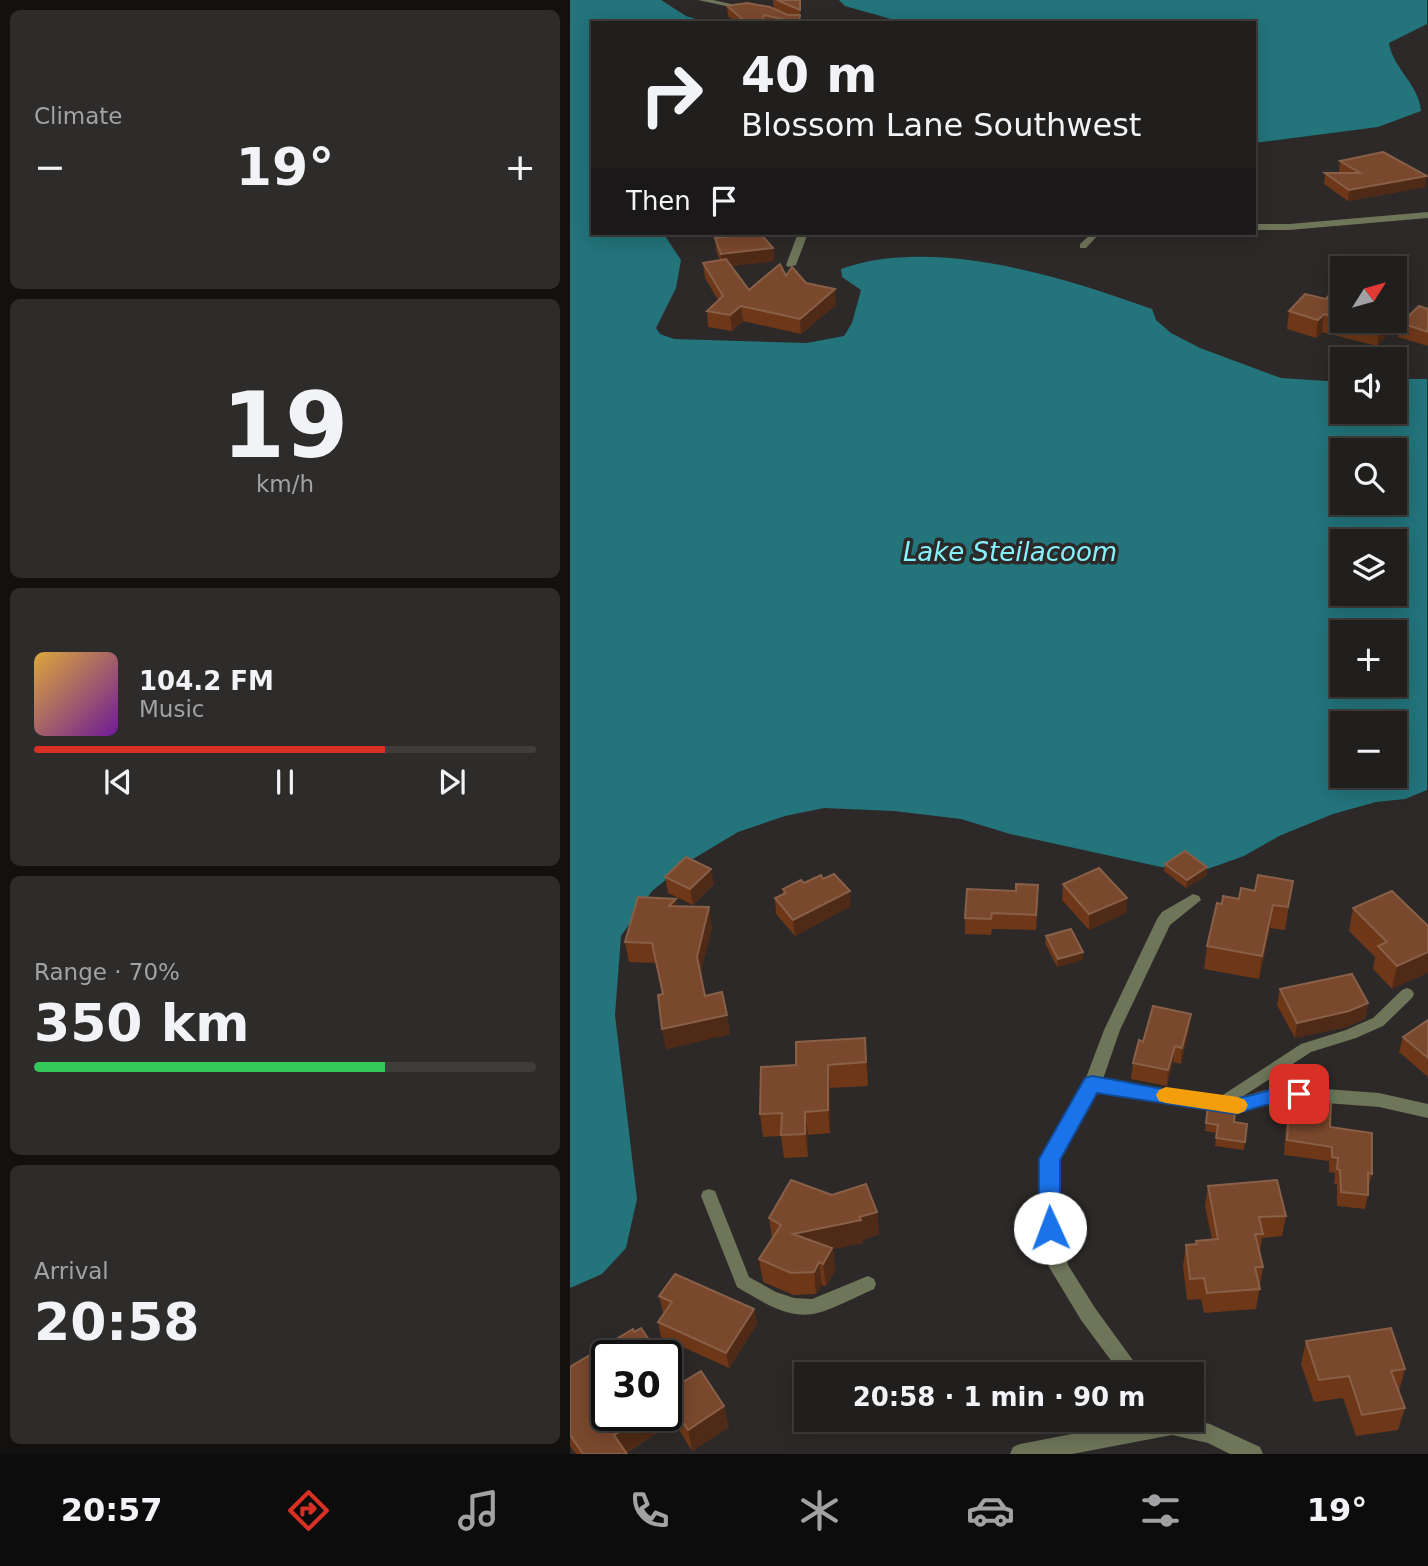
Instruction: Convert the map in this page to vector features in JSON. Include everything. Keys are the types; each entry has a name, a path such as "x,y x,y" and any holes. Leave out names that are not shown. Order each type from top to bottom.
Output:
{"street":[{"path":"702,0 761,11"},
{"path":"1256,227 1289,227 1428,215"},
{"path":"790,265 802,235"},
{"path":"1124,1362 1088,1314 1059,1267 1052,1249 1048,1177 1050,1159 1092,1084 1112,1030 1163,923 1168,916 1193,900"},
{"path":"1092,1084 1235,1106 1265,1097 1299,1094 1379,1100 1428,1111"},
{"path":"1020,1454 1123,1432"},
{"path":"1203,1432 1253,1454"}],"lane":[{"path":"1083,246 1094,235"},
{"path":"1220,1104 1306,1048 1378,1022 1407,993"},
{"path":"709,1196 743,1282 771,1298 794,1306 812,1307 868,1284"}],"water":[{"name":"Lake Steilacoom","path":"570,0 661,0 686,16 702,21 591,21 591,235 664,235 681,260 676,288 656,328 660,334 674,339 807,343 844,336 852,323 861,290 842,277 841,269 877,260 916,257 957,259 1039,274 1117,297 1152,309 1156,320 1171,333 1200,348 1281,378 1330,381 1330,424 1407,424 1407,379 1427,379 1427,790 1405,799 1376,802 1333,814 1279,836 1244,856 1202,871 1161,867 1010,834 961,819 894,811 824,808 785,816 738,832 688,862 652,891 621,936 615,1015 637,1199 626,1248 602,1274 570,1288"},
{"path":"839,0 1427,0 1427,24 1389,43 1395,61 1416,93 1421,111 1378,127 1256,143 1256,21 898,21 845,6"}],"building":[{"path":"777,0 800,0 800,10"},
{"path":"747,3 770,7 788,15 800,15 799,21 764,15 762,21 745,21 727,6"},
{"path":"1383,152 1427,176 1349,190 1325,173 1360,173 1340,161"},
{"path":"762,235 773,248 721,254 715,238"},
{"path":"726,259 749,290 780,264 786,276 792,267 806,283 835,289 800,319 741,306 730,315 707,311 723,296 703,263"},
{"path":"1305,294 1326,299 1330,294 1330,316 1324,314 1318,320 1289,311"},
{"path":"1419,306 1428,309 1428,332 1407,325 1407,317"},
{"path":"1185,851 1207,867 1187,880 1165,864"},
{"path":"686,857 711,869 690,889 665,877"},
{"path":"1099,868 1127,898 1089,914 1063,884"},
{"path":"834,874 850,891 793,920 775,898 786,893 783,889 801,880 804,883 821,875 823,879"},
{"path":"1258,875 1293,881 1288,907 1273,905 1262,956 1207,946 1217,903 1222,904 1223,896 1239,899 1241,888 1255,891"},
{"path":"1016,884 1038,885 1036,915 992,913 991,919 965,918 967,889 1016,891"},
{"path":"1392,891 1428,926 1428,952 1397,966 1378,946 1387,942 1353,908"},
{"path":"638,897 676,899 669,906 709,907 697,957 705,996 722,992 727,1015 662,1029 658,995 663,994 652,943 625,942"},
{"path":"1071,929 1083,952 1058,959 1046,936"},
{"path":"1352,974 1368,1003 1349,1011 1297,1023 1280,989"},
{"path":"1153,1006 1191,1014 1182,1048 1175,1046 1168,1070 1133,1063 1139,1040 1143,1042"},
{"path":"1428,1020 1428,1058 1403,1037"},
{"path":"865,1038 866,1062 828,1065 828,1110 805,1112 805,1134 781,1135 782,1113 760,1114 761,1067 796,1065 796,1042"},
{"path":"1290,1096 1331,1102 1330,1127 1372,1133 1372,1174 1368,1173 1368,1195 1341,1192 1338,1158 1332,1157 1332,1147 1287,1140"},
{"path":"1208,1106 1235,1110 1234,1122 1247,1124 1245,1142 1216,1138 1218,1125 1206,1123"},
{"path":"791,1180 832,1195 866,1184 877,1212 859,1217 861,1220 793,1234 832,1248 823,1264 819,1262 814,1272 791,1273 759,1259 781,1225 769,1218"},
{"path":"1277,1180 1286,1216 1259,1217 1263,1234 1255,1234 1263,1267 1255,1267 1260,1289 1207,1293 1204,1278 1190,1279 1186,1245 1218,1239 1208,1186"},
{"path":"675,1274 754,1309 726,1353 658,1322 672,1302 659,1296"},
{"path":"641,1328 649,1340 615,1340 633,1329 634,1332"},
{"path":"1391,1328 1405,1369 1391,1371 1405,1408 1362,1415 1349,1376 1319,1380 1306,1341"},
{"path":"591,1354 591,1431 621,1431 614,1435 627,1454 583,1454 570,1435 570,1367"},
{"path":"701,1371 724,1406 688,1430 682,1421 682,1383"}],"slow traffic":[{"path":"1166,1095 1238,1105"}],"route":[{"path":"1050,1228 1050,1159 1092,1084 1235,1106 1265,1097 1299,1094"}]}
